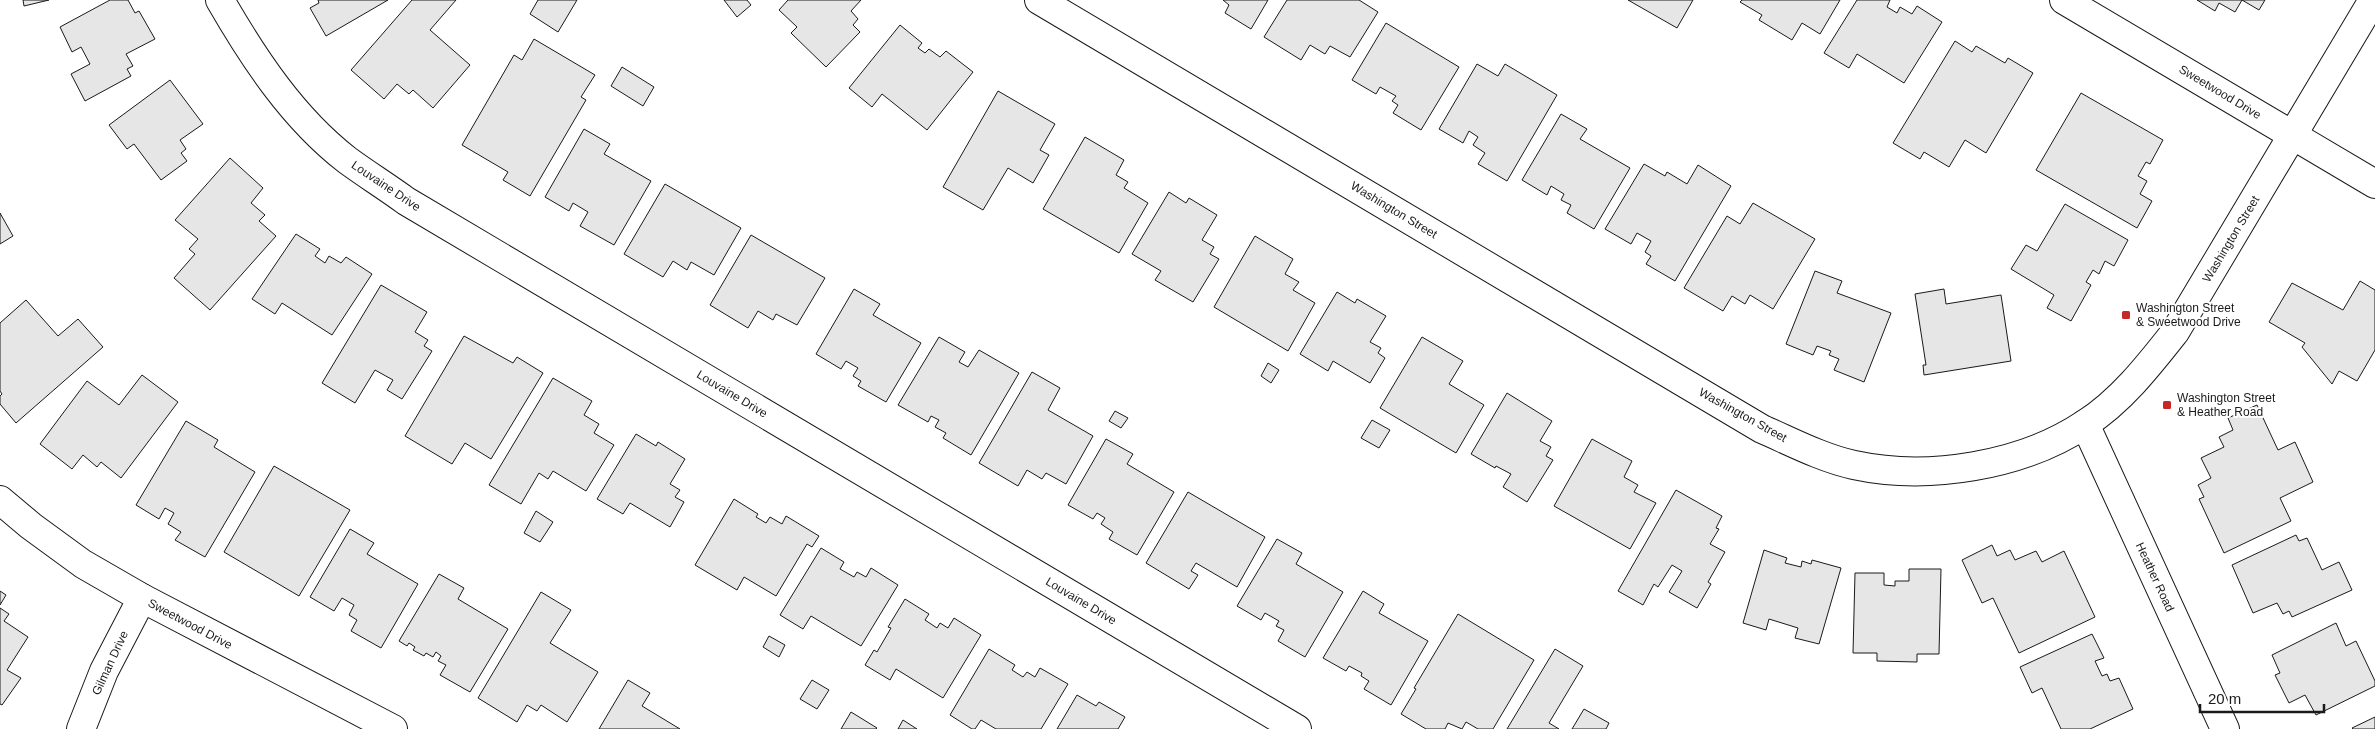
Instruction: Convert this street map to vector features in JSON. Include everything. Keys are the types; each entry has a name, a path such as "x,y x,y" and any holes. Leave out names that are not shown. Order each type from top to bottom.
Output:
{"street":[{"name":"Louvaine Drive","path":"220,0 246,45 295,110 346,159 406,201 1297,729"},
{"name":"Washington Street","path":"1039,0 1762,429 1808,449 1854,465 1898,470 1944,470 1996,462 2043,446 2085,424 2120,396 2175,332 2373,0"},
{"name":"Sweetwood Drive","path":"2064,0 2375,184"},
{"name":"Heather Road","path":"2085,424 2225,729"},
{"name":"Sweetwood Drive","path":"0,500 30,526 83,564 142,598 392,729"},
{"name":"Gilman Drive","path":"81,729 104,671 142,598"}],"building":[{"path":"23,0 49,0 24,6"},
{"path":"110,0 128,0 135,13 139,11 155,39 126,54 133,66 127,69 131,76 85,101 71,74 90,64 81,47 72,52 60,27"},
{"path":"318,0 388,0 326,36 310,8 319,3"},
{"path":"412,0 456,0 430,30 470,65 433,108 413,90 409,94 397,84 384,99 351,70"},
{"path":"538,0 577,0 558,32 530,14"},
{"path":"724,0 747,0 751,5 737,17"},
{"path":"788,0 861,0 851,11 858,19 853,25 860,32 826,67 791,33 797,27 779,10"},
{"path":"1223,0 1268,0 1251,29 1225,13 1229,5"},
{"path":"1287,0 1359,0 1378,12 1350,57 1330,46 1325,54 1310,45 1301,60 1264,37"},
{"path":"1628,0 1693,0 1677,28"},
{"path":"1742,0 1840,0 1820,34 1802,23 1792,40 1759,20 1762,15 1740,2"},
{"path":"1857,0 1890,0 1887,7 1897,13 1900,7 1912,14 1917,6 1942,22 1904,83 1857,54 1849,68 1824,53"},
{"path":"2197,0 2242,0 2235,12 2219,3 2215,11"},
{"path":"2242,0 2265,0 2259,10"},
{"path":"1386,23 1459,67 1421,130 1393,113 1398,105 1392,101 1396,96 1380,87 1376,94 1352,80"},
{"path":"900,25 922,43 918,48 925,53 929,49 940,57 946,51 973,72 927,130 882,94 872,107 849,88"},
{"path":"534,39 595,75 581,97 586,100 530,196 503,180 508,172 462,145 514,55 522,60"},
{"path":"1955,41 1972,52 1976,46 2005,63 2008,58 2033,73 1986,153 1965,140 1949,167 1924,152 1920,159 1893,143"},
{"path":"1477,64 1498,76 1505,64 1557,95 1507,181 1478,164 1485,153 1473,145 1478,137 1469,131 1463,143 1439,129"},
{"path":"622,67 654,87 643,106 611,86"},
{"path":"170,80 203,124 180,140 186,149 181,153 187,161 161,180 134,144 127,149 109,125"},
{"path":"998,91 1055,124 1040,150 1049,155 1033,183 1008,168 983,210 943,187"},
{"path":"2081,93 2163,140 2150,164 2146,162 2138,176 2147,181 2140,194 2152,201 2137,228 2036,170"},
{"path":"1561,114 1587,129 1580,139 1630,168 1594,229 1567,213 1571,205 1561,200 1564,194 1551,186 1547,195 1522,180"},
{"path":"584,129 610,144 604,154 651,181 614,245 580,226 588,212 573,203 569,211 545,197"},
{"path":"1085,137 1124,160 1116,175 1128,182 1124,188 1148,203 1119,253 1043,209"},
{"path":"230,158 263,188 251,203 265,215 259,221 276,236 210,310 174,278 195,254 189,249 198,239 175,220"},
{"path":"1644,164 1665,176 1667,172 1687,184 1698,165 1731,186 1675,281 1646,264 1651,256 1645,252 1651,241 1637,233 1631,244 1605,229"},
{"path":"665,184 741,228 714,275 691,262 687,270 673,261 663,277 624,254"},
{"path":"1169,192 1186,203 1189,198 1217,215 1202,240 1214,247 1210,254 1219,259 1193,302 1155,280 1161,271 1132,254"},
{"path":"1753,203 1815,239 1773,309 1750,295 1745,304 1732,296 1723,311 1684,288 1727,216 1740,224"},
{"path":"2065,204 2128,240 2114,266 2105,261 2099,274 2093,270 2086,282 2091,285 2071,321 2047,308 2054,295 2011,269 2026,245 2037,251"},
{"path":"0,213 13,236 0,244"},
{"path":"296,234 320,249 315,256 325,263 329,256 341,263 346,257 372,274 332,335 282,303 275,314 252,299"},
{"path":"751,235 825,278 797,325 776,314 773,320 758,311 748,328 710,305"},
{"path":"1255,236 1293,259 1285,274 1299,282 1293,290 1315,303 1288,351 1214,307"},
{"path":"1815,271 1842,281 1837,293 1891,313 1864,382 1834,370 1839,359 1829,355 1831,351 1817,346 1813,355 1786,344"},
{"path":"2360,281 2375,290 2375,350 2357,381 2339,371 2332,384 2302,347 2305,343 2269,322 2292,283 2343,310"},
{"path":"381,285 427,312 415,332 428,340 424,346 432,351 402,399 387,390 393,380 375,370 355,403 322,383"},
{"path":"854,289 880,304 873,315 921,343 886,402 858,386 861,381 853,376 858,368 846,361 841,369 816,354"},
{"path":"1944,289 1946,304 2001,295 2011,361 1924,375 1923,365 1926,365 1915,294"},
{"path":"1337,292 1355,303 1357,299 1386,316 1370,342 1381,348 1378,353 1385,358 1370,383 1333,361 1328,371 1300,354"},
{"path":"26,300 58,336 78,319 103,347 16,423 0,404 0,396 2,394 0,391 0,323"},
{"path":"464,336 513,363 517,357 543,373 491,459 465,443 452,464 405,436"},
{"path":"939,337 965,352 959,362 968,367 979,350 1019,373 971,455 943,438 946,433 935,427 939,420 931,416 928,422 898,405"},
{"path":"1422,337 1463,361 1449,384 1484,405 1456,453 1380,408"},
{"path":"1268,363 1279,370 1271,383 1261,376"},
{"path":"1032,372 1060,388 1048,410 1093,436 1066,484 1046,473 1042,479 1027,470 1018,486 979,463"},
{"path":"142,375 178,402 121,478 101,462 97,467 83,455 72,469 40,444 87,381 119,405"},
{"path":"553,378 592,401 584,415 599,424 594,433 614,445 586,491 553,471 548,479 539,473 521,504 489,485"},
{"path":"1507,393 1552,421 1540,441 1551,447 1546,456 1553,460 1527,502 1503,487 1511,474 1496,466 1495,468 1471,454"},
{"path":"2257,405 2278,450 2295,442 2313,482 2280,498 2291,521 2224,553 2199,499 2204,497 2198,485 2211,478 2201,458 2224,447 2219,437 2233,430 2228,418"},
{"path":"1115,411 1128,418 1121,428 1109,421"},
{"path":"1372,420 1390,430 1379,448 1361,438"},
{"path":"186,421 218,440 214,447 255,472 205,557 175,540 181,532 168,524 174,513 165,508 159,519 136,505"},
{"path":"636,434 656,446 658,442 685,459 670,484 680,490 675,497 684,502 670,527 630,503 623,514 597,499"},
{"path":"1106,439 1133,454 1127,464 1174,492 1137,555 1109,539 1113,532 1101,524 1105,518 1097,513 1093,519 1068,505"},
{"path":"1592,439 1632,461 1624,477 1638,485 1634,492 1656,503 1630,549 1554,506"},
{"path":"274,466 350,510 299,596 224,552"},
{"path":"1676,490 1722,516 1716,528 1719,529 1710,544 1725,552 1708,582 1711,584 1697,608 1669,592 1682,571 1672,565 1658,587 1654,584 1643,605 1618,591"},
{"path":"1188,492 1265,537 1237,587 1196,563 1191,571 1198,575 1189,589 1146,563"},
{"path":"734,499 758,514 756,517 766,523 770,517 782,524 786,516 819,536 812,547 807,544 776,596 744,577 737,590 695,565"},
{"path":"536,511 553,522 540,542 524,533"},
{"path":"350,529 374,543 367,554 418,584 381,648 351,631 357,620 349,615 354,605 342,598 334,611 310,597"},
{"path":"2296,535 2299,541 2307,538 2322,570 2339,562 2352,590 2292,617 2289,611 2283,614 2277,603 2253,613 2232,565"},
{"path":"1277,539 1302,553 1296,564 1343,592 1305,657 1278,641 1284,630 1276,626 1279,621 1265,613 1261,620 1237,606"},
{"path":"1992,545 1997,556 2010,550 2015,560 2036,551 2042,562 2064,551 2095,617 2019,653 1993,598 1982,603 1962,560"},
{"path":"821,548 844,562 840,569 854,577 857,572 866,577 871,568 898,585 861,646 811,616 803,629 780,615"},
{"path":"1764,550 1787,558 1785,563 1801,567 1802,561 1811,564 1812,560 1841,568 1819,644 1795,638 1798,628 1769,619 1766,630 1743,623"},
{"path":"1909,569 1941,569 1939,654 1917,654 1917,662 1877,661 1877,653 1853,653 1855,573 1884,573 1884,585 1895,586 1895,581 1909,581"},
{"path":"439,574 464,588 458,599 508,629 470,692 440,675 446,665 438,661 441,656 436,652 433,657 426,653 424,656 413,650 415,647 409,643 407,646 399,641"},
{"path":"0,591 6,595 0,605"},
{"path":"1363,591 1384,604 1379,613 1428,641 1391,705 1364,689 1369,681 1361,676 1362,673 1349,666 1346,671 1323,658"},
{"path":"541,592 571,610 550,643 598,672 567,722 541,705 537,711 527,705 517,722 478,698"},
{"path":"905,599 929,614 925,620 937,628 940,623 948,628 954,618 981,635 943,698 896,669 890,680 865,665 874,650 877,652 891,628 888,627"},
{"path":"0,608 9,614 4,621 28,637 7,670 21,678 2,705 0,704"},
{"path":"1458,614 1534,660 1493,729 1478,729 1466,722 1462,729 1448,723 1445,729 1426,729 1401,714 1416,689 1414,688"},
{"path":"2336,623 2346,646 2356,641 2375,681 2375,686 2316,715 2305,695 2289,703 2275,675 2280,673 2272,655"},
{"path":"2092,634 2104,658 2095,661 2102,676 2107,674 2110,681 2119,678 2133,709 2090,729 2061,729 2042,688 2032,693 2020,667"},
{"path":"769,636 785,645 779,657 763,647"},
{"path":"989,649 1015,665 1012,670 1023,677 1027,672 1035,677 1040,668 1068,684 1041,729 996,729 981,720 975,729 972,729 950,715"},
{"path":"1555,649 1583,666 1549,723 1559,729 1507,729"},
{"path":"628,680 650,693 642,706 680,729 599,729"},
{"path":"812,680 829,690 817,709 800,699"},
{"path":"1077,695 1096,706 1099,702 1125,717 1118,729 1057,729"},
{"path":"1584,709 1609,723 1606,729 1572,729"},
{"path":"851,712 877,728 841,729"},
{"path":"2375,717 2375,729 2352,728"},
{"path":"903,720 917,729 898,729"}],"place":[{"name":"Washington Street & Sweetwood Drive","path":"2126,315"},
{"name":"Washington Street & Heather Road","path":"2167,405"}]}
